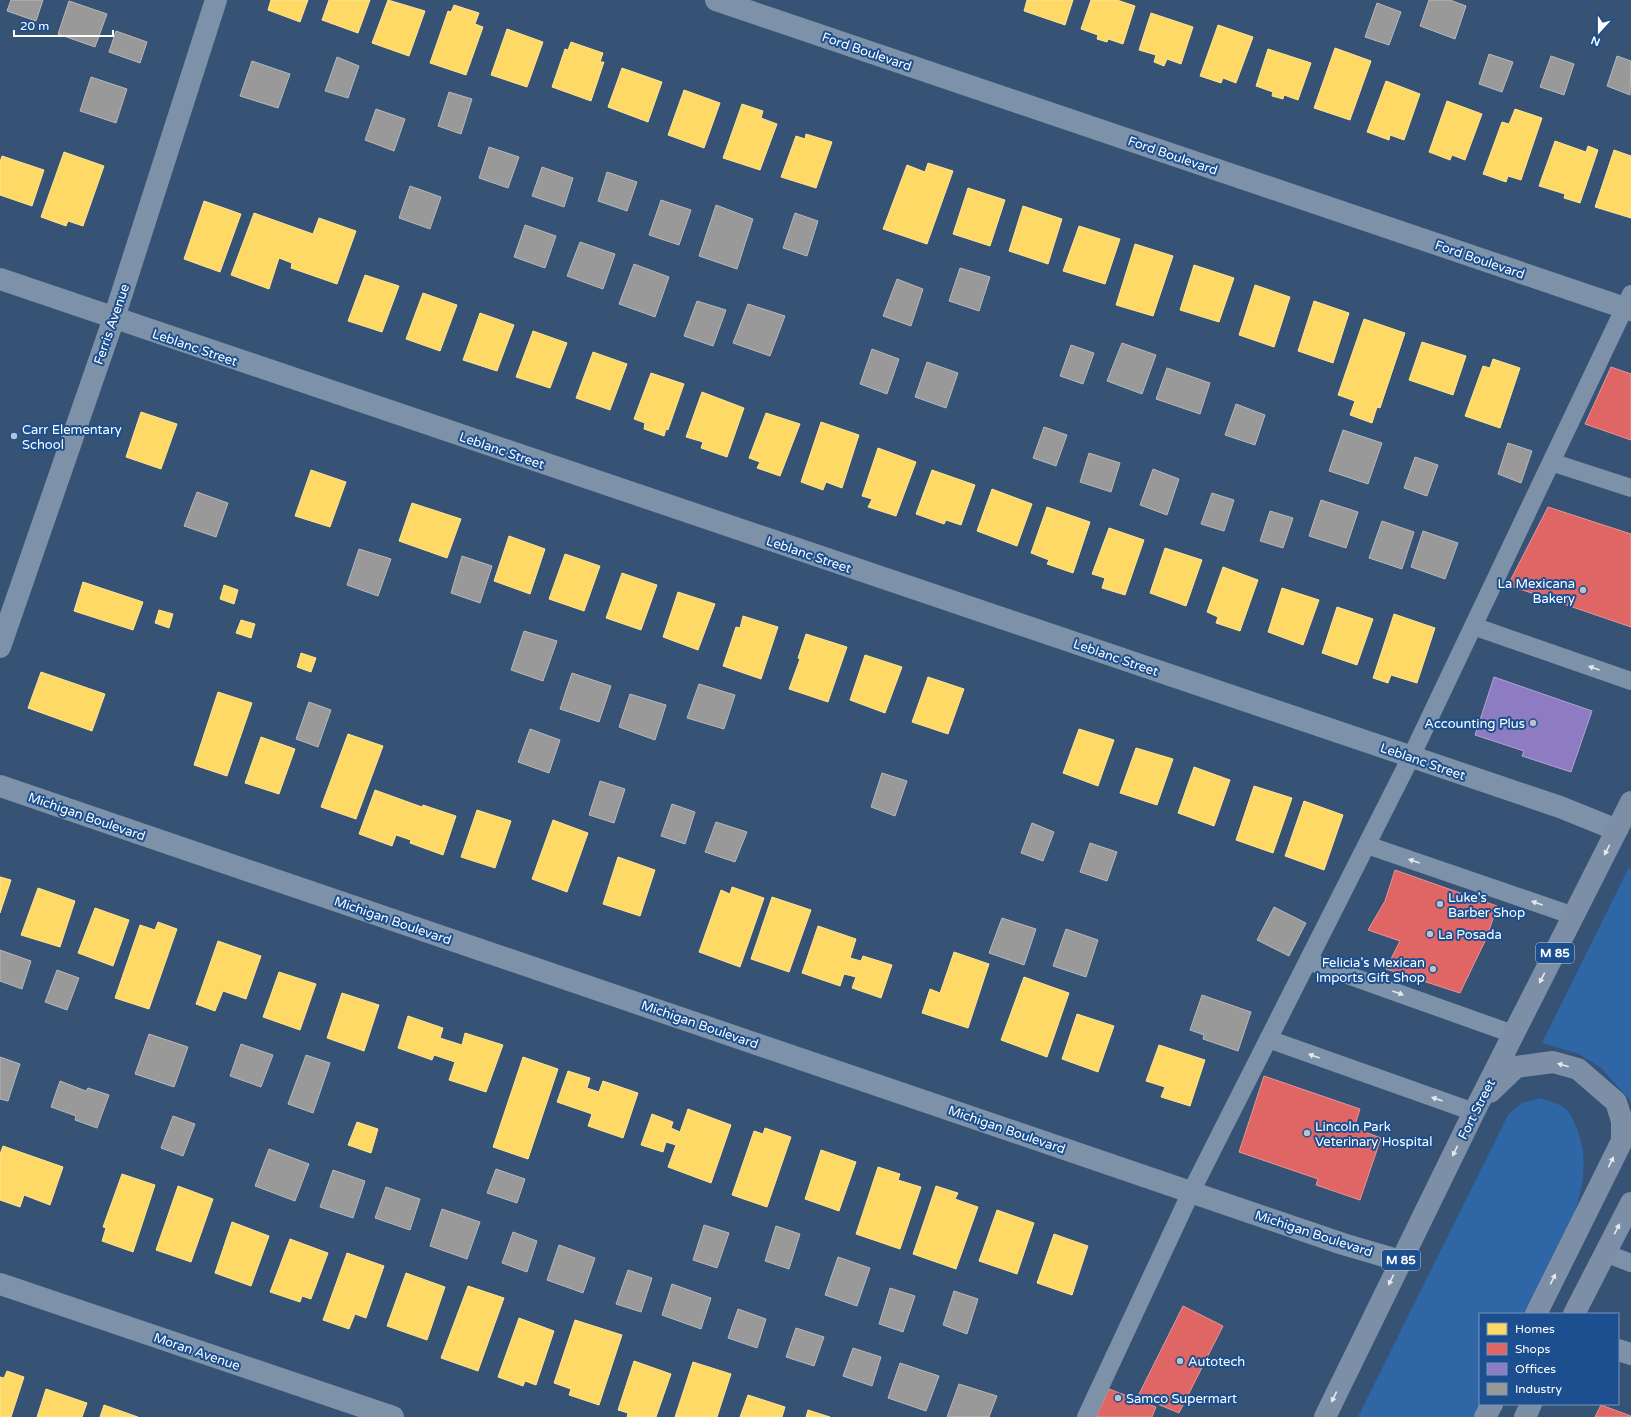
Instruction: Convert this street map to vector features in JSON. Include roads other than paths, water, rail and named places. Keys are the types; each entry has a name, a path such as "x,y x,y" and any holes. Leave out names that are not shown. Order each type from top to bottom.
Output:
{"main road":[{"name":"Fort Street","path":"1325,1417 1476,1108 1631,802"},
{"path":"1476,1108 1516,1067 1553,1062 1578,1069 1601,1087 1616,1102 1622,1121 1622,1141 1536,1313"},
{"path":"1575,1313 1631,1202"},
{"path":"1485,1417 1491,1405"},
{"path":"1525,1417 1531,1405"}],"street":[{"name":"Ferris Avenue","path":"0,647 114,318 216,0"},
{"name":"Ford Boulevard","path":"716,0 1629,304"},
{"name":"Leblanc Street","path":"0,279 1412,757 1560,808 1617,830"},
{"name":"Michigan Boulevard","path":"0,786 1343,1244 1401,1261"},
{"name":"Moran Avenue","path":"0,1284 393,1417"},
{"path":"1619,1350 1631,1354"}],"lane":[{"path":"1086,1417 1191,1192 1412,757 1551,462 1629,304"},
{"path":"1551,462 1631,488"},
{"path":"1473,626 1631,681"},
{"path":"1367,844 1574,916"},
{"path":"1308,961 1513,1034"},
{"path":"1268,1039 1476,1108"},
{"path":"1605,1253 1631,1263"}],"place":[{"name":"Carr Elementary School","path":"14,436"},
{"name":"La Mexicana Bakery","path":"1583,590"},
{"name":"Accounting Plus","path":"1533,723"},
{"name":"Luke's Barber Shop","path":"1440,904"},
{"name":"La Posada","path":"1430,934"},
{"name":"Felicia's Mexican Imports Gift Shop","path":"1433,969"},
{"name":"Lincoln Park Veterinary Hospital","path":"1307,1133"},
{"name":"Autotech","path":"1180,1361"},
{"name":"Samco Supermart","path":"1118,1398"}]}
